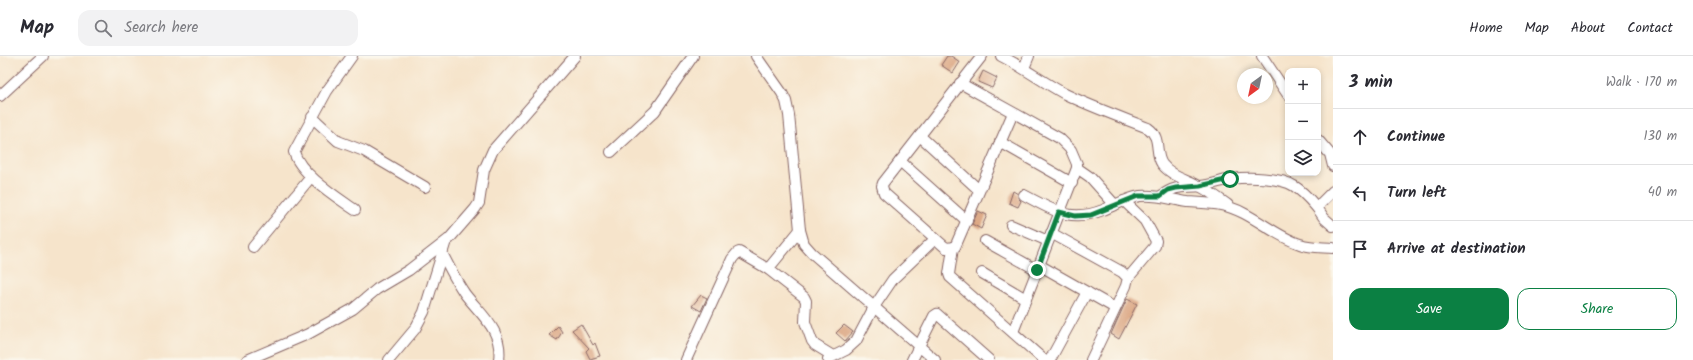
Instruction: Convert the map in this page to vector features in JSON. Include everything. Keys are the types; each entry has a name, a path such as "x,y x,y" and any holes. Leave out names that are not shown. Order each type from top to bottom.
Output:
{"street":[{"path":"0,96 43,56"},
{"path":"352,56 327,91 294,152 296,158 311,177 355,210"},
{"path":"247,360 308,334 353,309 377,289 443,248 475,210 479,203 484,170 493,150 575,56"},
{"path":"611,152 655,111 694,56"},
{"path":"756,56 786,101 790,123 800,230 804,244 812,253 920,345 935,360"},
{"path":"953,248 946,248 935,239 886,196 882,189 883,183 982,56"},
{"path":"1001,56 1068,95 1148,128 1156,136 1158,155 1161,163 1166,168 1200,186 1236,210 1298,244 1311,247 1333,248"},
{"path":"1024,68 1029,56"},
{"path":"1262,56 1285,90"},
{"path":"960,83 1059,138 1071,150 1077,164 1072,183 1049,237 1013,332"},
{"path":"1013,113 979,190 957,245 953,248 949,274 950,278 1044,360"},
{"path":"312,117 338,141 364,151 425,188"},
{"path":"920,136 979,190"},
{"path":"1000,142 1072,183"},
{"path":"1321,144 1330,154 1333,166"},
{"path":"900,161 967,221"},
{"path":"1077,168 1145,221 1156,241 1155,246 1128,278 1126,286 1091,360"},
{"path":"253,247 311,177"},
{"path":"1160,196 1168,190 1176,188 1200,186 1244,178 1286,182 1294,186 1333,226"},
{"path":"1318,209 1320,204 1333,191"},
{"path":"1024,195 1059,212 1075,216 1091,215 1138,196 1160,196 1188,202 1223,205 1236,210"},
{"path":"1011,225 1049,237 1122,272 1128,278"},
{"path":"768,270 800,230"},
{"path":"686,360 732,259 737,253 742,253 768,270 804,297 806,301 805,322 812,341 814,345 830,358 846,350 856,341 874,307 892,279 935,239"},
{"path":"985,241 1087,292 1115,308"},
{"path":"389,360 414,329 420,319 428,301 443,248"},
{"path":"443,248 465,294 495,332 500,346 499,360"},
{"path":"982,273 1026,299"},
{"path":"1050,360 1087,292"},
{"path":"912,360 934,316 937,314 989,360"}],"building":[{"path":"947,56 951,56 960,62 953,73 941,65"},
{"path":"983,71 997,78 992,88 978,82"},
{"path":"1013,191 1018,194 1018,198 1021,201 1018,207 1009,203"},
{"path":"978,211 987,215 981,229 972,224"},
{"path":"701,295 707,298 701,311 692,306"},
{"path":"1127,299 1137,304 1119,339 1111,334"},
{"path":"581,324 593,345 595,343 600,356 590,359 586,351 589,348 572,330"},
{"path":"844,325 853,332 845,341 836,333"},
{"path":"558,326 562,332 557,340 549,335"}],"route":[{"path":"1037,270 1059,212 1075,216 1091,215 1138,196 1160,196 1168,190 1176,188 1185,186 1200,186 1230,179"}]}
